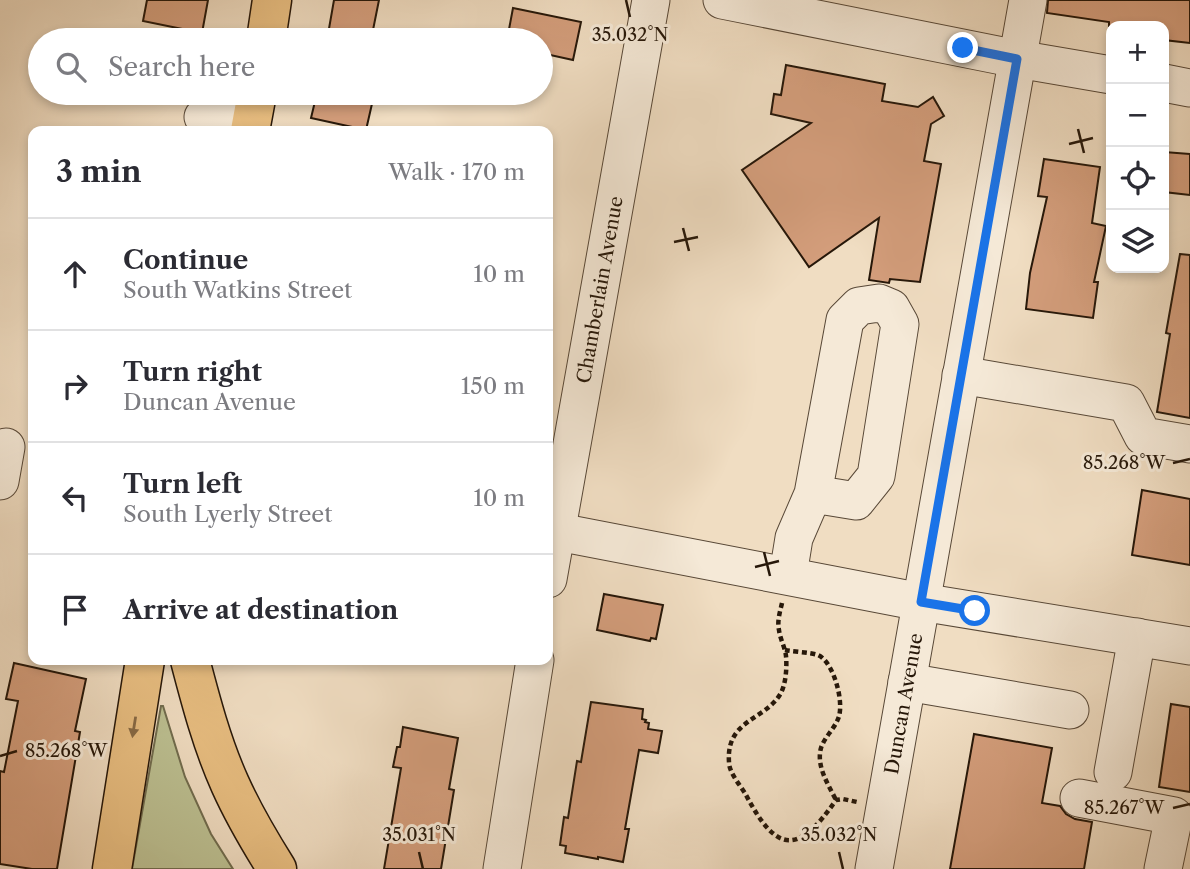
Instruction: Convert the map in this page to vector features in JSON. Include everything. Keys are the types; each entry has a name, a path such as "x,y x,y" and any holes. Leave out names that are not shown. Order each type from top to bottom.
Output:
{"main road":[{"path":"268,28 272,0"},
{"path":"112,869 144,665"},
{"path":"191,665 208,725 229,783 277,869"}],"street":[{"name":"Chamberlain Avenue","path":"553,520 651,0"},
{"path":"722,0 1106,74"},
{"name":"Duncan Avenue","path":"874,869 1028,0"},
{"path":"1169,84 1190,88"},
{"path":"204,117 253,117"},
{"path":"788,575 794,538 813,494 845,320 859,306 879,303 891,308 900,324 876,476 856,501 813,494"},
{"path":"839,352 895,360"},
{"path":"961,375 1126,403 1143,436 1190,444"},
{"path":"553,531 921,602 1190,646"},
{"path":"1113,772 1137,637"},
{"path":"502,869 534,665"},
{"path":"907,682 1070,710"},
{"path":"1079,798 1182,817 1163,869"}],"path":[{"path":"788,575 778,628 785,650 783,688 771,705 744,723 730,746 729,765 756,814 769,831 785,841 800,838 810,831 836,800 884,807"},
{"path":"785,650 819,656 828,665 839,691 839,718 821,747 822,770 836,800"}],"green space":[{"path":"161,706 185,777 211,834 233,869 132,869"}],"building":[{"path":"147,0 208,0 203,28 177,28 143,21"},
{"path":"334,0 379,0 373,28 329,28"},
{"path":"1048,0 1190,0 1190,43 1169,41 1169,21 1106,22 1047,13"},
{"path":"513,8 581,22 573,60 553,56 553,28 509,28"},
{"path":"786,65 885,84 882,101 918,107 933,97 944,116 931,124 924,161 941,164 920,282 890,279 889,283 869,280 879,218 809,267 742,170 811,123 771,114 774,94 781,95"},
{"path":"314,105 372,105 367,126 348,126 311,118"},
{"path":"1169,152 1190,154 1190,195 1169,193"},
{"path":"1044,159 1100,167 1092,223 1106,226 1094,282 1098,282 1093,318 1026,309 1030,273 1047,197 1038,196"},
{"path":"1180,254 1190,255 1190,418 1157,412 1170,334 1166,333"},
{"path":"1142,490 1190,499 1190,565 1132,555"},
{"path":"604,594 663,605 656,639 651,638 650,641 597,630"},
{"path":"14,663 86,679 75,731 80,732 57,869 32,869 0,864 0,771 4,772 18,701 6,699"},
{"path":"591,702 643,709 642,719 649,723 648,729 662,731 658,753 639,750 625,829 629,829 623,862 565,853 566,846 560,845 564,817 568,818 577,761 581,762"},
{"path":"1171,704 1190,707 1190,792 1159,787"},
{"path":"403,727 458,738 449,789 454,790 441,869 384,869 401,768 393,767"},
{"path":"974,734 1052,748 1042,803 1060,806 1066,814 1075,819 1092,822 1084,869 950,869"}],"route":[{"path":"963,48 1017,59 921,602 975,611"}]}
